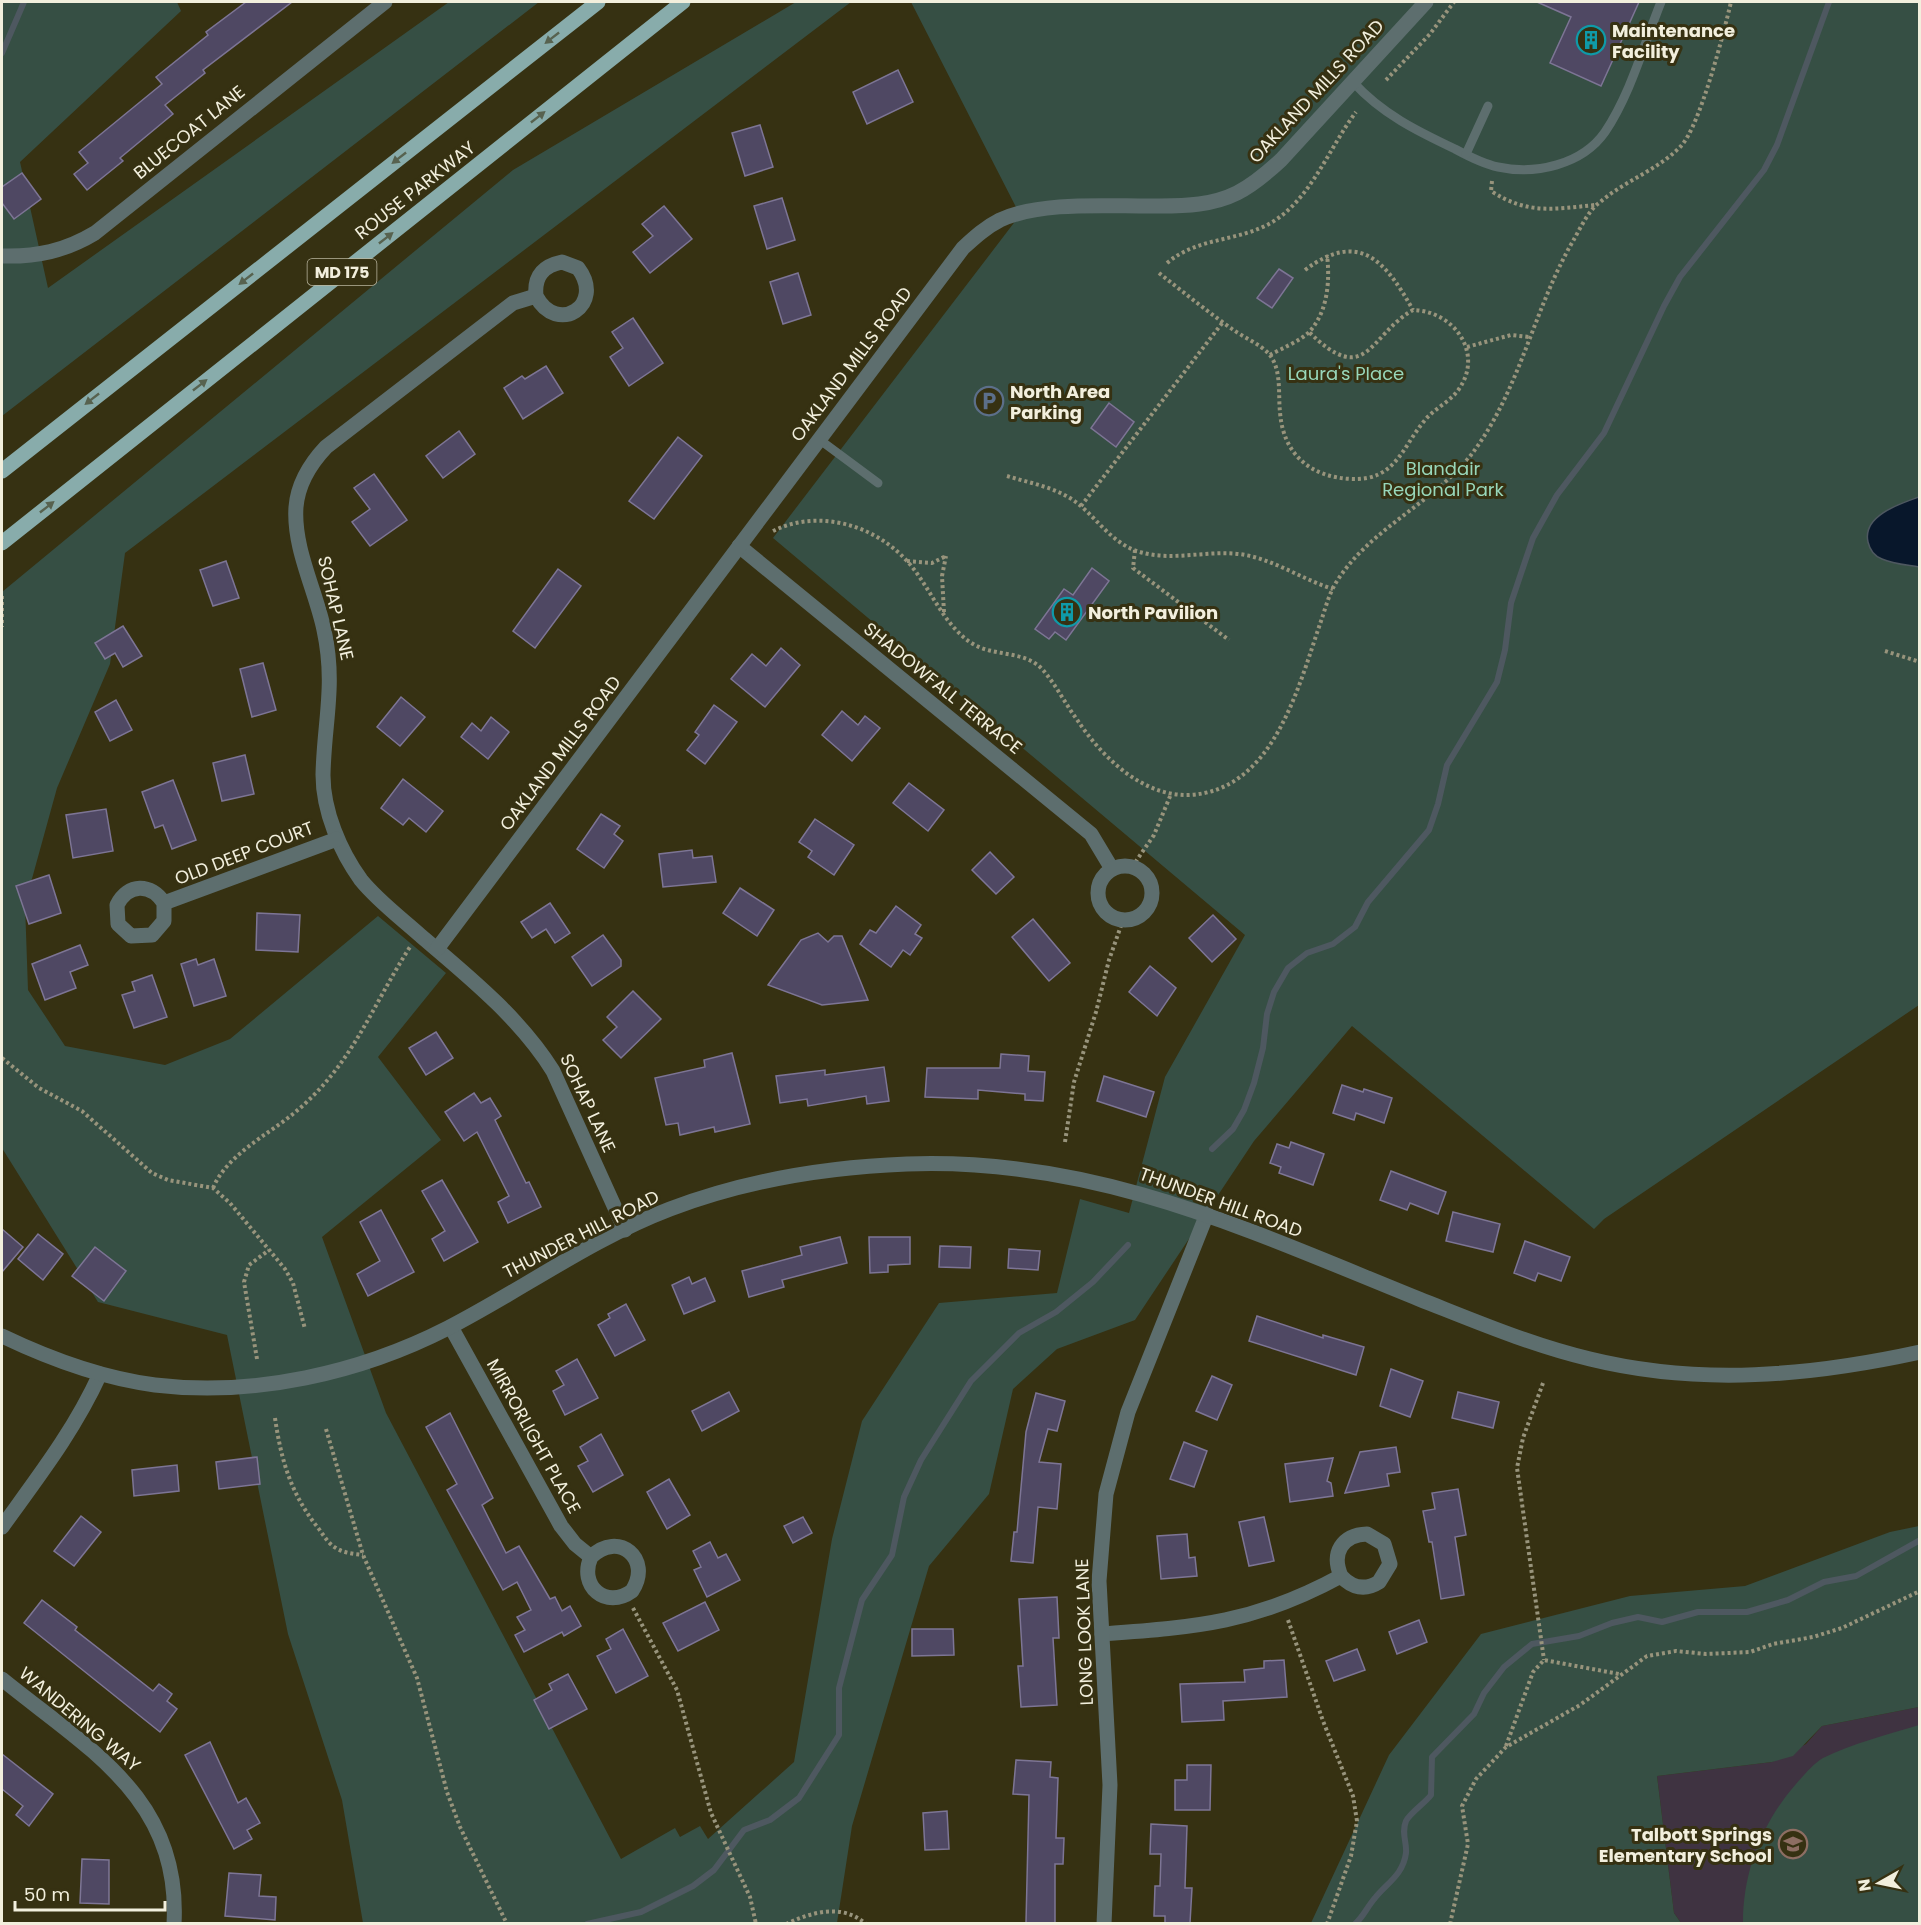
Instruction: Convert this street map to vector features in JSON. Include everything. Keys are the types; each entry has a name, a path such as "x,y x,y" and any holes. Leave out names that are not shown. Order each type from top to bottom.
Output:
{"main road":[{"name":"ROUSE PARKWAY","path":"2,471 598,2"},
{"name":"ROUSE PARKWAY","path":"2,543 683,2"}],"street":[{"name":"BLUECOAT LANE","path":"2,256 57,252 95,232 385,2"},
{"name":"OAKLAND MILLS ROAD","path":"437,949 963,248 981,232 1000,220 1022,213 1049,209 1183,206 1211,202 1236,194 1259,179 1281,160 1426,2"},
{"name":"SOHAP LANE","path":"536,296 513,303 496,314 326,447 309,465 296,506 297,528 325,631 331,678 323,777 337,839 362,880 519,1025 540,1049 553,1071 625,1230"},
{"name":"SHADOWFALL TERRACE","path":"739,546 1091,834 1112,869"},
{"name":"OLD DEEP COURT","path":"164,903 337,839"},
{"path":"1132,867 1148,878 1152,898 1142,915 1123,920 1105,912 1098,894 1104,875 1112,869 1132,867"},
{"name":"THUNDER HILL ROAD","path":"2,1336 45,1357 100,1374 173,1386 238,1386 266,1383 349,1367 405,1349 451,1327 625,1230 669,1210 757,1184 856,1167 954,1163 1059,1174 1161,1198 1207,1214 1474,1321 1528,1341 1600,1361 1689,1374 1765,1376 1863,1364 1920,1352"},
{"name":"LONG LOOK LANE","path":"1104,1923 1110,1785 1099,1581 1102,1530 1113,1460 1128,1413 1207,1214"},
{"name":"MIRRORLIGHT PLACE","path":"451,1327 561,1526 575,1544 591,1557"},
{"path":"2,1527 60,1449 82,1414 100,1374"},
{"path":"616,1546 630,1552 636,1558 639,1577 632,1591 626,1596 614,1599 604,1597 592,1588 586,1574 591,1557 598,1550 616,1546"},
{"path":"1102,1634 1215,1624 1283,1605 1341,1576"},
{"name":"WANDERING WAY","path":"2,1679 112,1768 146,1809 160,1833 169,1859 174,1881 174,1923"}],"lane":[{"path":"1353,82 1368,99 1398,121 1495,167 1521,170 1541,169 1561,164 1584,152 1604,133 1625,93 1661,2"},
{"path":"1466,154 1488,106"},
{"path":"820,440 878,483"}],"path":[{"path":"1386,80 1430,34 1454,2"},
{"path":"1492,182 1491,191 1523,207 1545,210 1596,204 1668,158 1685,142 1695,122 1731,2"},
{"path":"1167,264 1189,247 1266,226 1283,214 1314,179 1338,136 1356,112"},
{"path":"769,534 793,523 812,521 849,524 882,540 907,561 944,615 971,643 989,651 1034,661 1081,726 1126,774 1148,786 1171,794 1191,795 1229,784 1246,772 1278,733 1293,703 1333,589 1357,557 1439,488 1469,458 1502,407 1548,289 1596,204"},
{"path":"1305,270 1327,255 1355,251 1368,253 1390,272 1413,310"},
{"path":"1270,355 1309,332 1325,301 1329,267 1327,255"},
{"path":"1159,273 1270,355 1279,384 1280,413 1289,448 1304,465 1326,475 1354,479 1367,477 1391,466 1402,455 1426,418 1451,399 1465,378 1467,347 1457,330 1446,320 1433,313 1413,310 1387,330 1374,348 1355,357 1332,352 1309,332"},
{"path":"1081,506 1223,322"},
{"path":"1467,347 1511,335 1529,337"},
{"path":"1006,476 1059,491 1081,506 1119,543 1135,550 1152,555 1177,556 1240,554 1268,561 1333,589"},
{"path":"1135,550 1133,568 1229,640"},
{"path":"907,561 932,563 946,556 942,576 944,615"},
{"path":"2,596 2,627"},
{"path":"1885,651 1920,662"},
{"path":"1132,867 1154,835 1171,794"},
{"path":"1065,1142 1074,1082 1096,1012 1109,960 1123,920"},
{"path":"213,1188 217,1178 231,1162 319,1092 337,1072 368,1026 419,934"},
{"path":"2,1058 39,1088 82,1111 152,1173 168,1180 213,1188 230,1203 293,1283 305,1329"},
{"path":"257,1359 244,1282 249,1265 269,1250"},
{"path":"1543,1383 1523,1438 1517,1468 1544,1660"},
{"path":"274,1418 279,1451 289,1483 304,1509 330,1544 339,1550 363,1555"},
{"path":"326,1429 363,1555 414,1669 434,1749 460,1827 507,1923"},
{"path":"1450,1923 1468,1844 1462,1806 1476,1779 1506,1747 1580,1705 1619,1674 1647,1656 1676,1651 1706,1654 1750,1652 1773,1644 1813,1637 1842,1628 1920,1591"},
{"path":"626,1596 677,1690 711,1813 750,1897 756,1923"},
{"path":"1283,1605 1323,1721 1353,1796 1357,1821 1351,1856 1327,1923"},
{"path":"1544,1660 1619,1674"},
{"path":"1506,1747 1533,1672 1544,1660"},
{"path":"786,1923 829,1911 846,1912 866,1923"}],"shaded area":[{"name":"Talbott Springs Elementary School","path":"1919,1707 1919,1923 1681,1923 1674,1913 1657,1776 1772,1762 1806,1744 1822,1726"}],"green space":[{"path":"2,2 177,2 181,11 20,162 48,288 449,2 539,2 2,416"},
{"name":"Blandair Regional Park","path":"796,2 851,2 125,553 110,664 57,788 25,904 28,990 65,1046 165,1065 230,1039 378,916 446,973 378,1057 441,1140 322,1237 386,1413 621,1859 675,1828 680,1837 700,1826 708,1839 794,1762 832,1539 862,1421 939,1303 1057,1293 1080,1199 1129,1213 1165,1077 1245,935 773,538 1020,215 911,2 1919,2 1919,1005 1604,1219 1594,1229 1352,1026 1254,1141 1135,1320 1057,1349 1013,1389 989,1494 929,1566 852,1826 837,1923 363,1923 342,1800 288,1634 227,1335 98,1302 2,1148 2,592 513,170"},
{"path":"1919,1526 1919,1707 1822,1726 1793,1756 1772,1762 1657,1776 1674,1913 1681,1923 1311,1923 1389,1755 1481,1634 1630,1596 1745,1586 1890,1532"},
{"path":"1919,1725 1919,1923 1743,1923 1746,1885 1764,1831 1784,1799 1802,1777 1819,1760 1834,1753"}],"water":[{"path":"1919,497 1919,567 1891,562 1877,556 1871,551 1868,542 1871,525 1876,518 1892,507"}],"building":[{"path":"246,2 292,2 203,70 205,73 165,105 173,114 120,158 123,161 87,190 74,174 88,163 79,152 162,84 156,77 208,35 206,32"},
{"name":"Maintenance Facility","path":"1537,2 1639,2 1601,86 1550,63 1571,17"},
{"path":"898,70 913,102 867,124 853,92"},
{"path":"760,125 773,167 745,176 732,133"},
{"path":"22,173 41,199 14,219 2,203 2,187"},
{"path":"782,198 795,240 767,249 754,206"},
{"path":"664,206 692,239 650,273 633,252 653,236 642,224"},
{"path":"1279,269 1293,278 1272,308 1257,298"},
{"path":"798,273 811,315 783,324 770,282"},
{"path":"633,318 663,363 629,386 610,357 623,348 612,332"},
{"path":"546,366 563,393 523,419 504,388 522,376 525,379"},
{"path":"1109,403 1134,422 1116,447 1091,428"},
{"path":"459,431 475,454 443,478 426,456"},
{"path":"678,437 702,456 654,519 629,501"},
{"path":"374,474 407,520 370,546 352,522 370,509 354,488"},
{"path":"226,561 239,598 213,606 200,570"},
{"name":"North Pavilion","path":"1092,568 1109,581 1066,640 1055,632 1049,639 1035,629 1064,589 1073,595"},
{"path":"558,569 581,586 535,648 513,631"},
{"path":"123,626 142,656 123,667 115,653 105,659 95,643"},
{"path":"781,648 800,665 765,707 731,679 752,654 766,666"},
{"path":"263,663 276,710 252,717 240,669"},
{"path":"401,697 425,717 400,746 377,727"},
{"path":"116,700 132,730 110,741 95,712"},
{"path":"714,705 737,722 705,764 687,750 699,735 695,732"},
{"path":"842,711 858,725 865,716 880,728 852,761 822,735"},
{"path":"491,717 509,732 488,759 461,737 472,723 481,731"},
{"path":"245,755 254,794 222,801 213,763"},
{"path":"403,779 443,811 426,832 409,818 403,825 381,808"},
{"path":"173,780 196,840 172,849 163,825 155,828 142,792"},
{"path":"909,783 944,810 928,831 893,803"},
{"path":"106,809 113,851 73,858 66,815"},
{"path":"601,814 620,826 614,834 623,841 604,868 577,849"},
{"path":"815,819 854,845 834,875 808,857 812,851 799,842"},
{"path":"692,850 693,858 712,856 716,882 663,887 659,854"},
{"path":"990,852 1014,877 996,894 972,870"},
{"path":"49,875 61,913 29,924 16,886"},
{"path":"740,888 774,910 757,936 723,913"},
{"path":"550,903 570,933 555,943 546,929 532,938 521,922"},
{"path":"896,906 921,925 915,934 922,938 910,955 903,950 891,967 860,944 870,930 876,933"},
{"path":"257,913 300,915 298,952 256,950"},
{"path":"1213,915 1236,939 1212,962 1189,938"},
{"path":"1033,919 1070,963 1049,981 1012,937"},
{"path":"818,933 828,942 834,936 842,936 868,1000 822,1005 768,985 801,940"},
{"path":"603,935 621,960 621,966 592,986 572,957"},
{"path":"80,945 88,965 70,972 76,988 45,1000 32,964"},
{"path":"196,959 198,965 214,959 226,996 194,1006 181,964"},
{"path":"1150,966 1176,988 1157,1016 1129,992"},
{"path":"152,975 167,1017 134,1028 122,995 135,991 132,982"},
{"path":"633,991 661,1019 621,1058 603,1040 617,1027 607,1017"},
{"path":"436,1032 453,1058 426,1075 409,1048"},
{"path":"732,1053 750,1124 715,1132 714,1127 680,1135 678,1123 666,1125 655,1078 705,1067 704,1060"},
{"path":"1001,1054 1029,1056 1028,1071 1045,1072 1043,1101 1025,1100 1025,1094 978,1090 978,1099 925,1097 927,1068 1000,1068"},
{"path":"884,1067 889,1101 867,1104 866,1096 808,1106 807,1099 780,1103 776,1076 825,1070 825,1075"},
{"path":"1104,1076 1154,1092 1146,1117 1097,1101"},
{"path":"1342,1085 1392,1098 1384,1123 1356,1113 1354,1120 1333,1113"},
{"path":"474,1093 481,1103 490,1098 501,1116 495,1120 526,1183 529,1182 541,1207 508,1223 498,1202 509,1196 477,1132 464,1141 445,1112"},
{"path":"1291,1142 1324,1154 1313,1185 1279,1173 1281,1167 1270,1163 1277,1144 1289,1148"},
{"path":"1391,1171 1446,1192 1438,1214 1410,1203 1407,1210 1380,1200"},
{"path":"442,1180 478,1242 444,1261 432,1239 445,1231 422,1191"},
{"path":"381,1210 414,1272 368,1296 357,1274 380,1261 360,1222"},
{"path":"1453,1212 1500,1224 1493,1252 1446,1241"},
{"path":"2,1229 23,1247 2,1272"},
{"path":"38,1234 63,1254 43,1280 18,1259"},
{"path":"840,1237 847,1263 782,1280 784,1287 749,1297 742,1271 802,1255 800,1247"},
{"path":"869,1237 910,1237 910,1264 888,1265 888,1272 870,1273"},
{"path":"1525,1241 1570,1257 1561,1281 1538,1273 1535,1281 1514,1273"},
{"path":"940,1246 971,1247 970,1268 939,1267"},
{"path":"95,1247 126,1271 104,1301 72,1276"},
{"path":"1009,1249 1040,1251 1038,1270 1008,1268"},
{"path":"689,1277 692,1284 705,1278 715,1301 684,1314 672,1285"},
{"path":"626,1304 645,1340 615,1356 598,1325 610,1318 608,1314"},
{"path":"1257,1316 1323,1338 1323,1335 1364,1347 1356,1375 1249,1341"},
{"path":"577,1359 598,1398 565,1415 553,1391 564,1385 556,1371"},
{"path":"1391,1369 1423,1381 1410,1417 1380,1406"},
{"path":"1212,1376 1232,1385 1217,1420 1196,1411"},
{"path":"729,1392 739,1411 702,1431 692,1411"},
{"path":"1458,1392 1499,1402 1493,1428 1452,1418"},
{"path":"1036,1393 1065,1401 1057,1431 1048,1429 1039,1462 1061,1464 1057,1509 1038,1507 1033,1563 1011,1561 1014,1532 1017,1532 1026,1432"},
{"path":"450,1413 493,1498 482,1505 506,1553 519,1546 550,1599 555,1597 562,1611 570,1606 581,1626 564,1636 562,1632 524,1652 515,1635 525,1630 517,1617 531,1610 517,1582 503,1590 447,1490 457,1484 426,1427"},
{"path":"601,1434 623,1475 593,1492 578,1466 588,1461 580,1447"},
{"path":"1184,1442 1207,1451 1194,1487 1170,1479"},
{"path":"1396,1447 1400,1472 1387,1474 1389,1486 1345,1493 1360,1452"},
{"path":"257,1457 260,1484 219,1489 216,1462"},
{"path":"1333,1458 1327,1481 1331,1483 1333,1496 1290,1502 1285,1464"},
{"path":"177,1465 179,1491 134,1496 132,1470"},
{"path":"669,1479 690,1515 667,1529 647,1492"},
{"path":"1458,1489 1466,1535 1455,1537 1464,1595 1441,1599 1432,1542 1429,1542 1423,1511 1435,1509 1432,1493"},
{"path":"81,1516 101,1532 74,1566 54,1551"},
{"path":"803,1517 812,1533 793,1543 784,1526"},
{"path":"1264,1517 1274,1561 1249,1566 1239,1522"},
{"path":"1187,1534 1189,1558 1195,1557 1197,1576 1161,1579 1157,1536"},
{"path":"710,1542 718,1558 726,1554 740,1580 707,1597 694,1570 701,1567 693,1551"},
{"path":"1057,1597 1059,1638 1053,1638 1057,1705 1021,1707 1018,1666 1023,1666 1019,1599"},
{"path":"42,1600 77,1627 75,1630 153,1691 159,1684 172,1694 167,1701 177,1709 160,1732 24,1623"},
{"path":"705,1602 719,1630 678,1651 663,1623"},
{"path":"1419,1620 1427,1642 1397,1654 1389,1632"},
{"path":"623,1629 648,1676 616,1693 597,1656 611,1649 606,1639"},
{"path":"912,1629 953,1629 954,1655 912,1656"},
{"path":"1357,1649 1365,1670 1334,1681 1326,1661"},
{"path":"1284,1660 1287,1697 1223,1701 1224,1720 1182,1722 1180,1684 1245,1682 1244,1670 1264,1668 1264,1661"},
{"path":"568,1674 587,1709 549,1729 534,1700 552,1690 549,1684"},
{"path":"210,1742 238,1803 246,1798 260,1823 247,1830 252,1839 234,1849 185,1755"},
{"path":"2,1754 53,1794 29,1826 16,1815 23,1806 2,1789"},
{"path":"1016,1760 1051,1762 1050,1777 1058,1778 1056,1838 1064,1838 1063,1864 1055,1864 1055,1923 1026,1923 1029,1795 1013,1794"},
{"path":"1187,1765 1211,1765 1210,1810 1175,1810 1175,1780 1187,1780"},
{"path":"947,1811 949,1849 925,1850 923,1813"},
{"path":"1151,1824 1187,1826 1185,1888 1192,1888 1190,1923 1165,1923 1165,1916 1154,1916 1155,1886 1160,1886 1161,1854 1150,1854"},
{"path":"82,1859 109,1860 109,1904 80,1903"},
{"path":"229,1873 261,1875 259,1896 276,1897 275,1920 225,1916"}],"waterway":[{"path":"2,53 24,2"},
{"path":"1212,1149 1233,1129 1244,1110 1263,1048 1267,1014 1274,992 1288,968 1307,953 1333,944 1355,927 1368,902 1429,830 1447,765 1497,682 1505,650 1511,603 1533,538 1557,495 1604,433 1680,277 1764,170 1777,145 1829,2"},
{"path":"587,1924 641,1912 693,1886 714,1870 744,1830 770,1820 799,1798 839,1735 839,1688 862,1600 892,1555 904,1497 921,1460 971,1381 1019,1333 1056,1312 1093,1282 1128,1245"},
{"path":"1355,1924 1402,1867 1406,1853 1404,1830 1406,1821 1431,1795 1432,1757 1474,1714 1484,1693 1504,1667 1532,1644 1579,1636 1612,1623 1638,1617 1662,1622 1698,1612 1747,1612 1788,1600 1824,1582 1856,1576 1920,1540"}],"place":[{"name":"Maintenance Facility","path":"1591,40"},
{"name":"North Area Parking","path":"989,401"},
{"name":"North Pavilion","path":"1067,612"},
{"name":"Talbott Springs Elementary School","path":"1793,1844"}],"park label":[{"name":"Laura's Place","path":"1346,373"}]}
